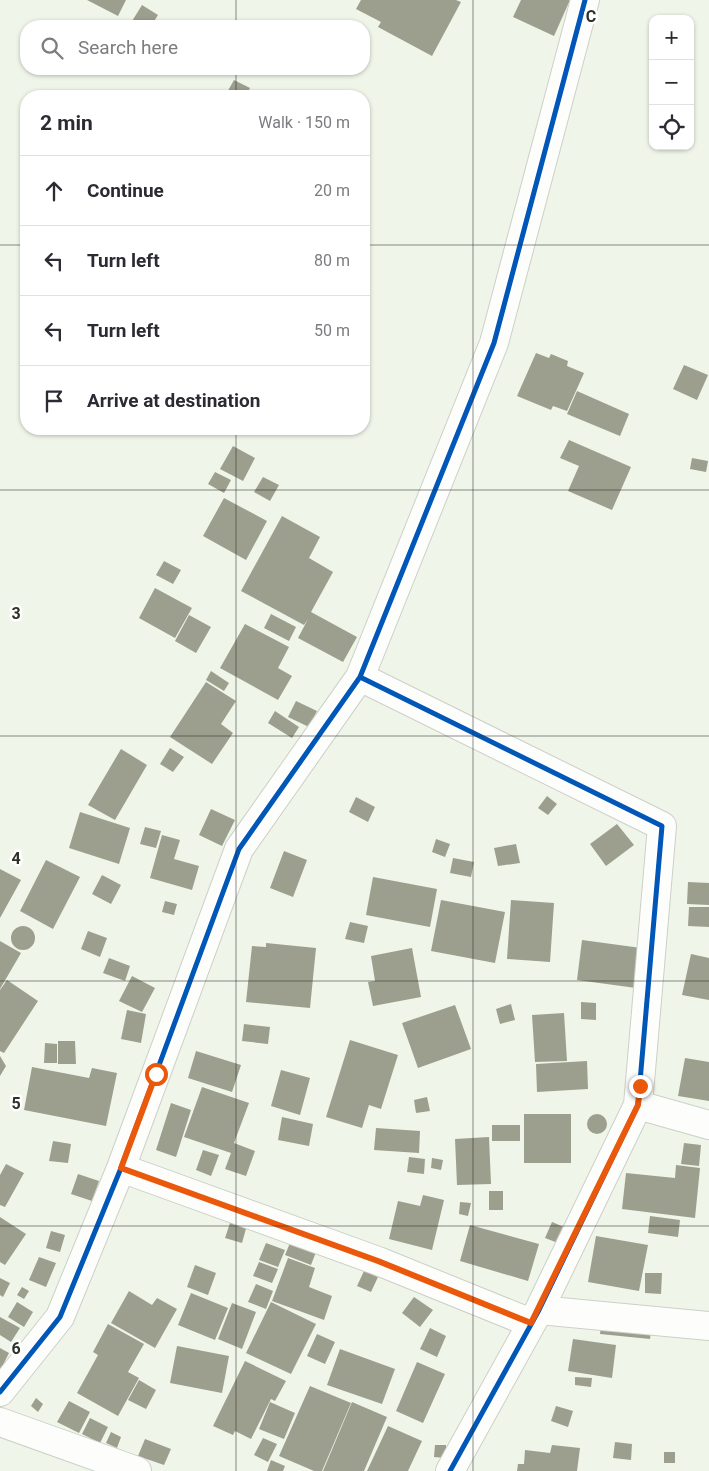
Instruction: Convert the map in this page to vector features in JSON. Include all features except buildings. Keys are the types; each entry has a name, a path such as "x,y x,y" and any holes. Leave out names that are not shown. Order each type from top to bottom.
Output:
{"street":[{"path":"0,1392 60,1317 121,1168 239,849 360,677 494,343 585,0"},
{"path":"360,677 662,826 638,1105 535,1317 450,1471"},
{"path":"638,1105 709,1125"},
{"path":"121,1168 535,1317 709,1326"},
{"path":"0,1422 137,1471"}],"cycle path":[{"path":"0,1392 60,1317 121,1168 239,849 360,677 494,343 585,0"},
{"path":"360,677 662,826 638,1105 539,1310 450,1471"}],"route":[{"path":"156,1074 121,1168 378,1261 531,1323 638,1105 640,1086"}]}
